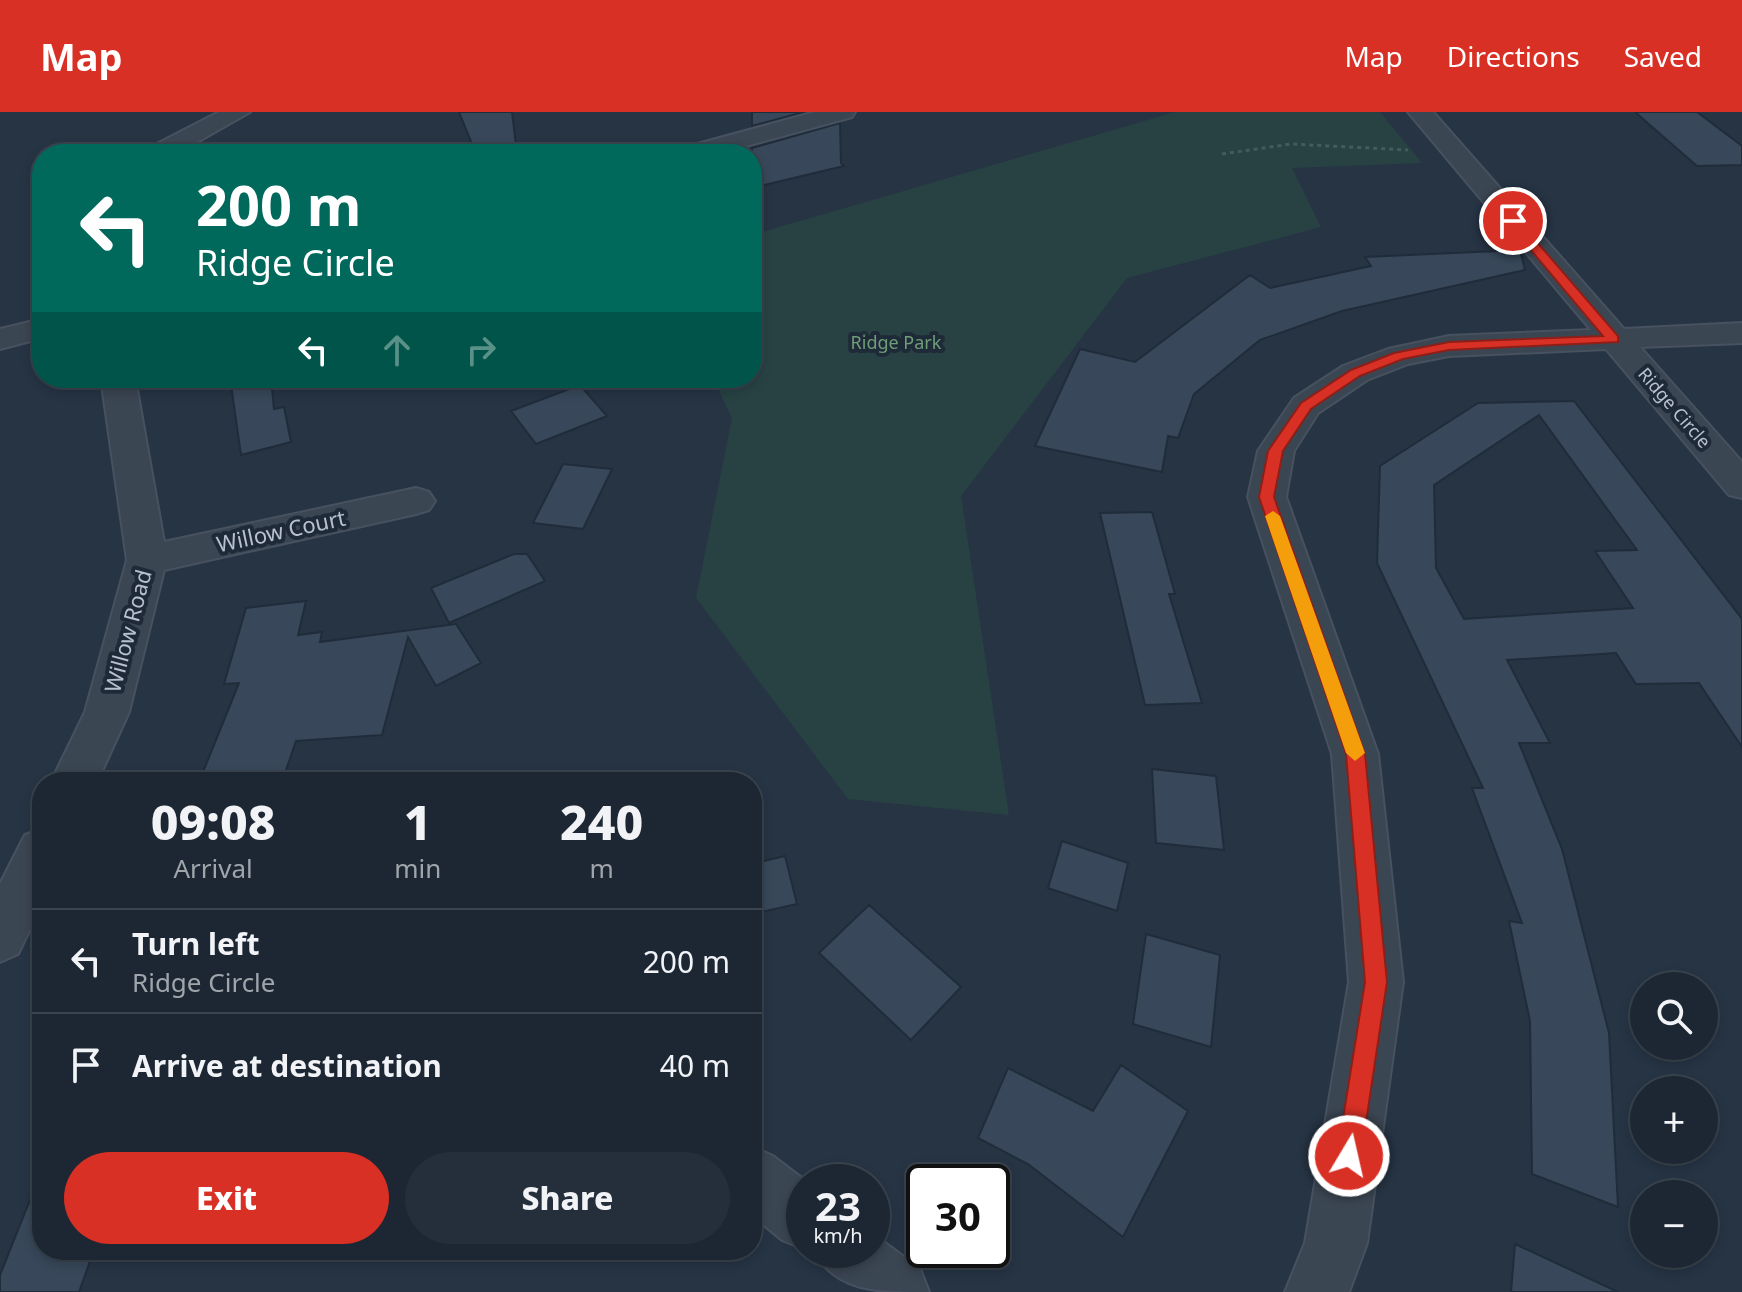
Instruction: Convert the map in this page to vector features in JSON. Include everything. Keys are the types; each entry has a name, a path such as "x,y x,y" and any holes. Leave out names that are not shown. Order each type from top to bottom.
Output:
{"street":[{"path":"176,144 238,112"},
{"path":"725,144 843,112"},
{"name":"Ridge Circle","path":"1420,112 1742,486"},
{"path":"0,339 32,331"},
{"path":"1317,1292 1336,1243 1376,982 1355,754 1267,497 1276,451 1306,406 1355,373 1399,356 1449,346 1742,333"},
{"name":"Willow Road","path":"79,772 107,712 147,560 120,388"},
{"name":"Willow Court","path":"147,560 416,501"},
{"path":"0,937 32,871"},
{"path":"762,1185 786,1204"},
{"path":"867,1268 897,1292"}],"path":[{"path":"1222,154 1291,144 1379,150 1453,150"}],"green space":[{"name":"Ridge Park","path":"1175,112 1380,112 1422,163 1292,168 1321,227 1127,278 961,496 1009,815 848,799 696,598 732,418 718,388 762,388 762,232"}],"building":[{"path":"459,112 512,112 516,144 472,144"},
{"path":"752,112 804,112 752,126"},
{"path":"1635,112 1697,112 1742,146 1742,165 1697,166"},
{"path":"840,123 841,163 844,166 762,186 762,145"},
{"path":"1520,250 1525,270 1342,311 1260,340 1194,394 1178,438 1168,436 1162,472 1035,446 1080,349 1135,362 1250,275 1270,288 1371,266 1365,257"},
{"path":"231,388 272,388 274,409 284,407 291,442 241,455"},
{"path":"572,388 583,388 607,416 536,444 511,411"},
{"path":"1574,401 1742,619 1742,747 1699,683 1636,684 1616,653 1507,660 1550,743 1519,743 1562,849 1609,1033 1618,1207 1532,1174 1530,1021 1509,921 1522,923 1472,788 1483,788 1377,563 1380,466 1478,403","holes":["1539,415 1637,550 1595,551 1633,608 1464,619 1436,568 1434,485"]},
{"path":"563,464 612,469 583,529 533,523"},
{"path":"1152,512 1175,594 1169,594 1202,703 1145,705 1100,513"},
{"path":"514,554 527,554 545,581 449,623 431,588"},
{"path":"306,601 298,635 322,632 320,642 456,624 481,663 436,686 408,637 382,735 296,741 285,772 203,772 239,683 224,684 246,608"},
{"path":"1152,769 1216,776 1224,850 1156,843"},
{"path":"1062,841 1128,863 1117,911 1048,888"},
{"path":"785,856 797,904 762,912 762,862"},
{"path":"869,905 961,987 911,1040 819,953"},
{"path":"1146,934 1220,955 1211,1047 1133,1024"},
{"path":"1121,1065 1188,1111 1123,1237 1028,1164 978,1138 1008,1068 1093,1111"},
{"path":"32,1195 32,1260 90,1260 79,1292 0,1292 0,1275"},
{"path":"1515,1244 1618,1292 1511,1292"}],"slow traffic":[{"path":"1273,516 1355,753"}],"route":[{"path":"1349,1156 1376,982 1355,754 1267,497 1276,451 1306,406 1355,373 1399,356 1449,346 1613,339 1513,221"}]}
